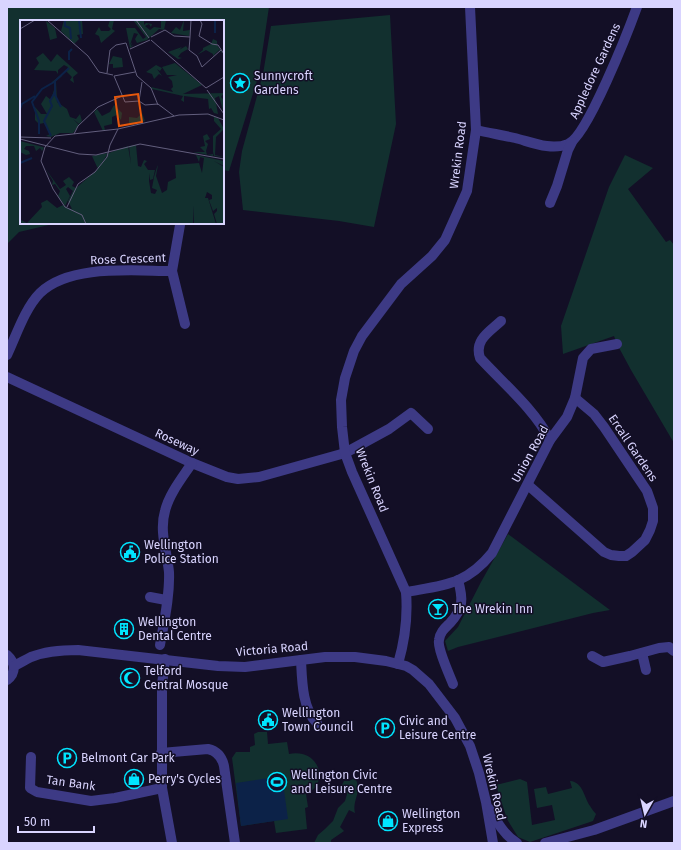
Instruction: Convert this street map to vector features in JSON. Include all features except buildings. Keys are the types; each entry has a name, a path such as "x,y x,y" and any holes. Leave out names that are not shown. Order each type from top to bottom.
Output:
{"street":[{"name":"Wrekin Road","path":"470,7 476,130 467,191 445,240 432,256 401,284 362,336 354,351 345,378 341,400 345,453 352,472 406,592 406,629 398,664 413,670 429,684 456,718 470,746 479,773 493,843"},
{"name":"Appledore Gardens","path":"550,203 572,142 580,133 596,103 616,61 638,7"},
{"path":"476,130 515,138 539,145 561,146 572,142"},
{"name":"Rose Crescent","path":"180,225 172,271 185,324"},
{"name":"Rose Crescent","path":"7,355 30,306 40,294 53,283 67,277 99,272 172,271"},
{"path":"501,321 480,340 478,351 480,358 534,415 550,440"},
{"name":"Union Road","path":"406,592 448,585 467,577 482,566 492,553 550,440 566,417 575,398 584,358 591,349 617,344"},
{"name":"Roseway","path":"7,377 192,463 228,477 245,479 259,477 345,453 388,429 411,413 428,429"},
{"name":"Ercall Gardens","path":"528,485 604,552 611,555 626,556 645,540 653,521 653,508 646,491 594,414 575,398"},
{"path":"160,645 169,572 163,534 164,513 171,497 192,463"},
{"path":"453,684 438,642 441,632 452,621 460,608 463,596 458,580"},
{"path":"150,597 166,600"},
{"path":"592,656 603,662 659,648 669,647 674,651"},
{"name":"Victoria Road","path":"7,680 12,676 11,660 29,658 58,651 78,650 212,665 245,667 324,657 355,657 398,664"},
{"path":"642,653 646,670"},
{"path":"165,659 162,685 162,788 172,843"},
{"path":"301,660 306,700 312,718 317,722"},
{"path":"161,753 208,749 213,750 221,757 224,766 235,843"},
{"name":"Tan Bank","path":"31,757 30,788 37,792 91,801 115,798 162,788"},
{"path":"546,843 594,830 674,801"},
{"path":"486,802 501,829 517,843"}],"green space":[{"name":"Sunnycroft Gardens","path":"7,7 269,7 259,74 229,171 224,170 224,20 20,20 20,224 53,224 19,232 7,244"},
{"path":"390,15 396,124 374,227 339,221 243,210 239,172 242,151 263,74 271,26"},
{"path":"625,155 653,168 628,189 666,242 670,240 674,245 674,443 631,370 614,336 563,354 561,326 609,187"},
{"path":"508,534 610,610 458,647 448,651 445,641 458,627"},
{"name":"Wellington Civic and Leisure Centre","path":"258,732 267,732 268,744 287,742 289,754 308,756 314,761 318,768 318,783 306,794 308,807 305,808 307,829 276,833 274,821 241,826 232,758 236,752 250,752 250,747 255,745 254,734"},
{"path":"355,778 358,792 354,808 355,813 349,810 340,827 344,831 331,840 331,843 314,843 318,835 333,821 338,808 345,801 347,794 346,788 342,785 344,781 349,781"},
{"path":"520,779 527,782 532,825 555,820 552,805 537,808 534,789 546,787 548,794 572,788 570,781 578,784 583,790 590,806 596,814 593,821 530,842 518,837 507,819 496,785"}],"water":[{"name":"Wellington Civic and Leisure Centre","path":"282,776 288,819 241,826 236,783"}],"place":[{"name":"Sunnycroft Gardens","path":"240,83"},
{"name":"Wellington Police Station","path":"130,552"},
{"name":"The Wrekin Inn","path":"438,609"},
{"name":"Wellington Dental Centre","path":"124,629"},
{"name":"Telford Central Mosque","path":"130,678"},
{"name":"Wellington Town Council","path":"268,720"},
{"name":"Civic and Leisure Centre","path":"385,728"},
{"name":"Belmont Car Park","path":"67,758"},
{"name":"Perry's Cycles","path":"134,779"},
{"name":"Wellington Civic and Leisure Centre","path":"277,782"},
{"name":"Wellington Express","path":"388,821"}]}
